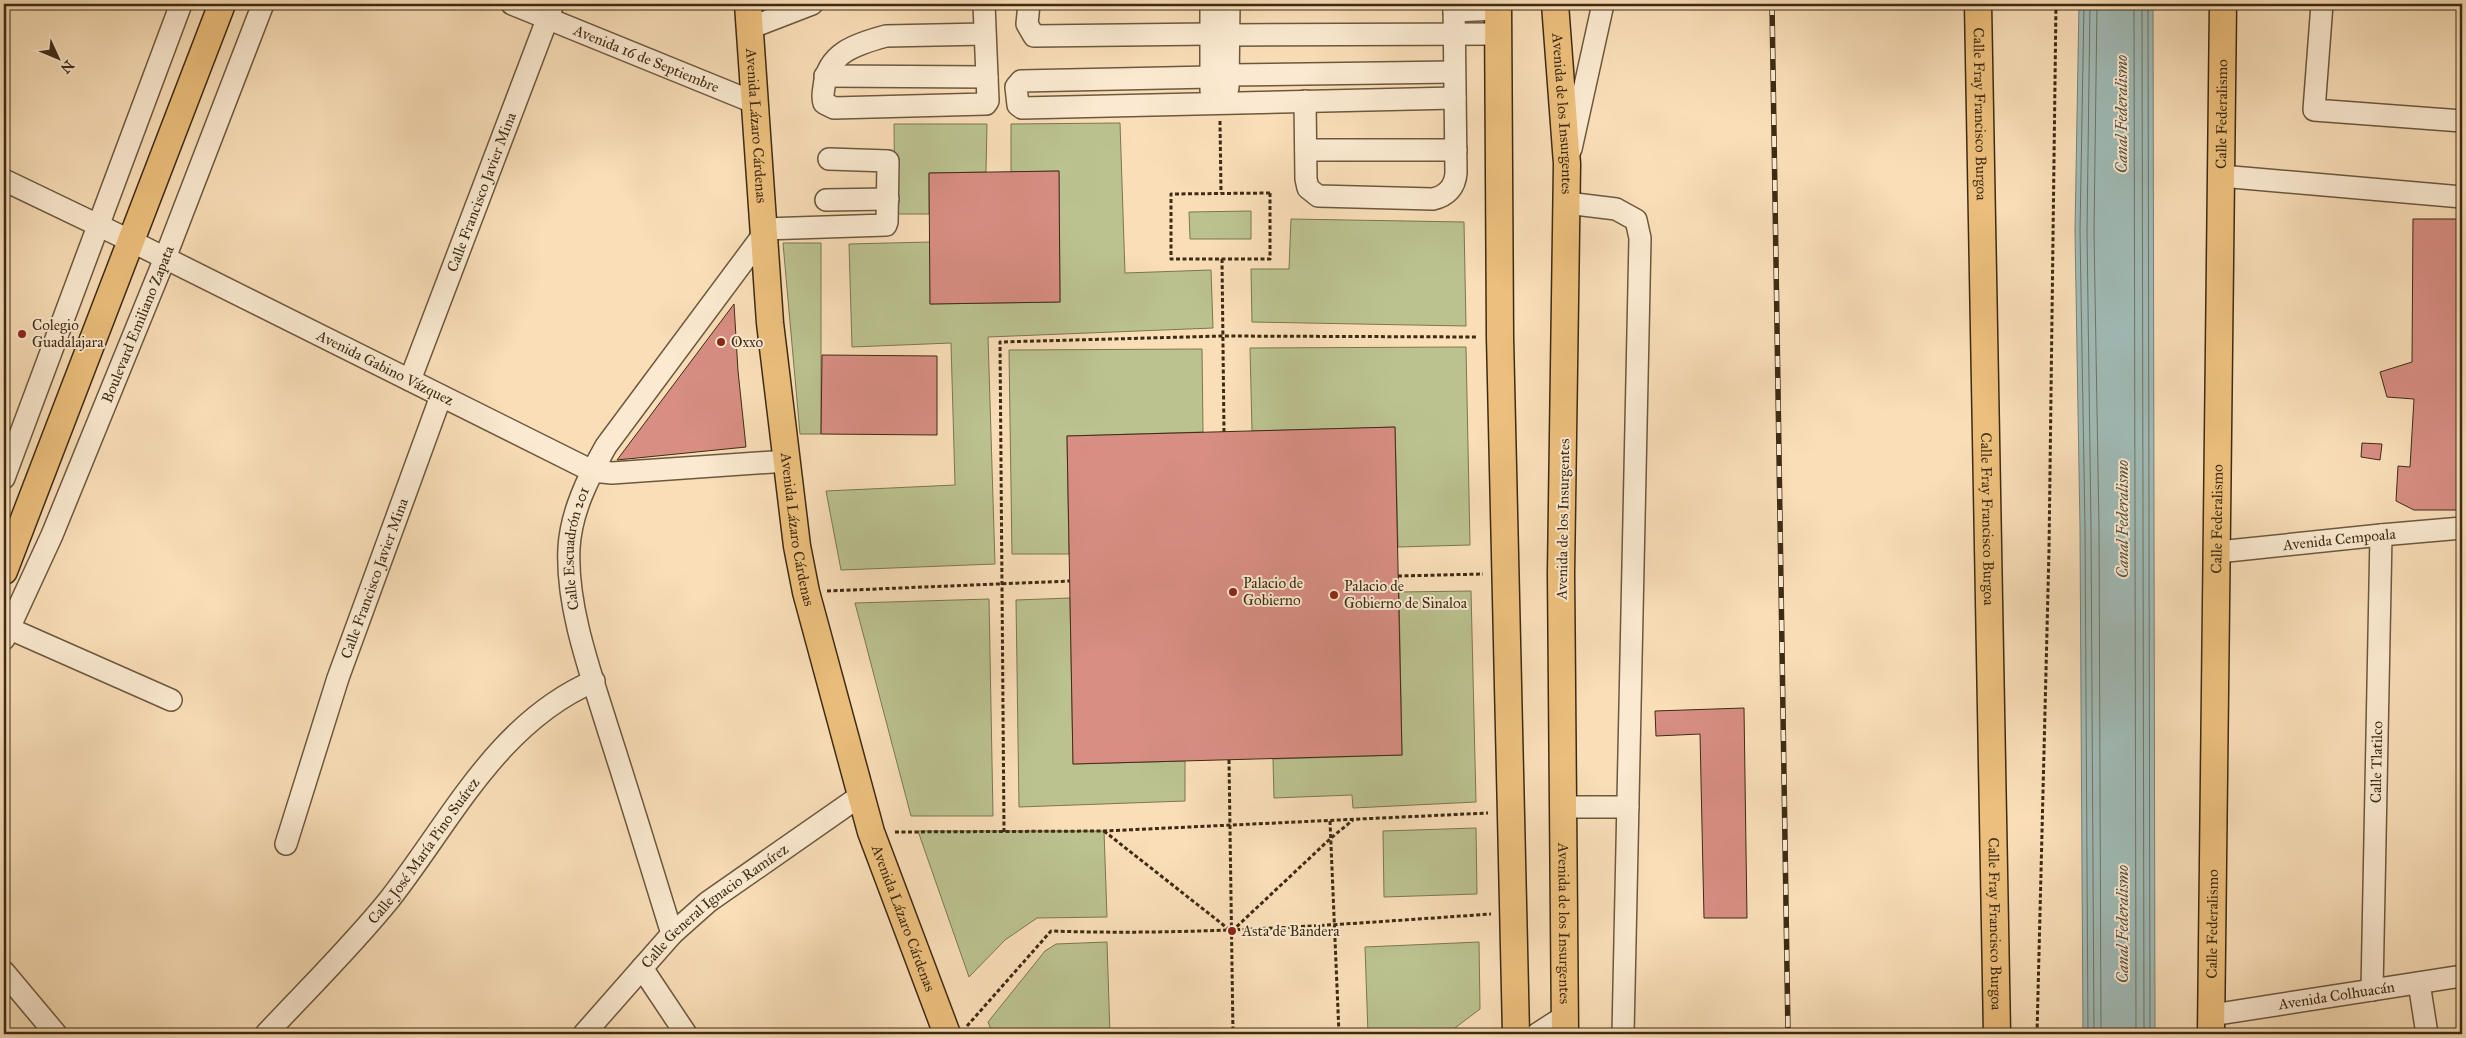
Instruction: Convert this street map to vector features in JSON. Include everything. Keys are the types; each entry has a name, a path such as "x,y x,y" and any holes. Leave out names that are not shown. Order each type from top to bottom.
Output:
{"main road":[{"path":"4,570 222,4"},
{"name":"Avenida de los Insurgentes","path":"1555,4 1567,164 1562,573 1565,1025"},
{"name":"Calle Fray Francisco Burgoa","path":"1978,4 1997,1034"},
{"name":"Calle Federalismo","path":"2212,1025 2223,4"},
{"name":"Avenida Lázaro Cárdenas","path":"749,16 753,102 770,323 797,546 806,592 871,832 957,1031"},
{"path":"1498,16 1500,337 1516,1034"}],"street":[{"path":"4,478 182,4"},
{"name":"Boulevard Emiliano Zapata","path":"6,633 55,526 165,258 263,4"},
{"name":"Avenida 16 de Septiembre","path":"512,4 550,11 753,102"},
{"path":"749,16 812,4"},
{"path":"984,4 988,101 983,105 834,108 824,103 825,76 829,65 838,55 886,36 985,34"},
{"path":"1029,4 1027,24 1034,36 1454,34 1498,16"},
{"path":"1211,4 1220,34 1220,103"},
{"path":"1220,34 1229,4"},
{"path":"1567,164 1603,4"},
{"path":"2322,4 2314,110 2462,121"},
{"path":"1305,101 1308,188 1318,196 1433,200 1441,197 1453,187 1456,180 1454,7 1498,16"},
{"name":"Calle Francisco Javier Mina","path":"410,380 550,11"},
{"path":"1454,72 1021,81 1016,87 1020,108 1455,98"},
{"path":"825,76 987,77"},
{"path":"1306,150 1456,150"},
{"path":"764,232 883,226 887,223 888,161 829,160"},
{"path":"2221,176 2462,197"},
{"name":"Avenida Gabino Vázquez","path":"4,180 98,224 592,471 612,473 787,461"},
{"path":"826,200 888,200"},
{"path":"1567,204 1616,208 1636,220 1640,238 1624,1034"},
{"name":"Calle Escuadrón 201","path":"672,934 579,628 572,591 569,548 576,508 592,471 606,446 764,232"},
{"name":"Calle Francisco Javier Mina","path":"286,844 338,678 442,396"},
{"name":"Avenida Cempoala","path":"2218,552 2381,534 2462,528"},
{"name":"Calle Tlatilco","path":"2372,990 2381,534"},
{"path":"6,633 172,700"},
{"name":"Calle José María Pino Suárez","path":"266,1034 384,906 473,782 503,746 527,724 568,693 594,682"},
{"name":"Calle General Ignacio Ramírez","path":"584,1034 672,934 708,902 860,796"},
{"path":"1563,807 1628,807"},
{"path":"642,968 686,1034"},
{"path":"4,972 56,1034"},
{"name":"Avenida Colhuacán","path":"2212,1025 2372,990 2462,976"},
{"path":"2419,983 2427,1034"},
{"path":"1537,1034 1565,1025"}],"path":[{"path":"2037,1034 2049,550 2056,4"},
{"path":"1270,193 1270,259 1222,259 1171,259 1171,194 1270,193"},
{"path":"1222,259 1224,432"},
{"path":"1004,832 1000,342 1222,336 1500,337"},
{"path":"1398,576 1438,575"},
{"path":"806,592 1070,581"},
{"path":"1229,760 1233,1034"},
{"path":"871,832 1104,831 1511,812"},
{"path":"1232,931 1331,838 1353,820"},
{"path":"1330,821 1339,1034"},
{"path":"1104,831 1232,931"},
{"path":"957,1031 1051,931 1232,931 1514,912"}],"green space":[{"path":"1120,123 1125,273 1211,270 1213,328 988,337 995,564 841,570 826,491 955,485 951,343 852,347 849,244 930,242 930,304 1060,302 1059,171 1011,172 1011,124"},
{"path":"894,124 987,124 986,172 929,173 929,214 895,214"},
{"path":"1251,211 1251,239 1190,239 1189,212"},
{"path":"1291,219 1464,222 1466,326 1252,322 1251,269 1289,269"},
{"path":"783,243 821,243 821,434 800,434"},
{"path":"1466,347 1470,545 1398,547 1395,427 1252,431 1250,348"},
{"path":"1202,349 1203,432 1067,436 1069,554 1012,554 1009,350"},
{"path":"1471,591 1476,802 1353,808 1352,795 1274,798 1273,759 1402,755 1399,592"},
{"path":"1070,598 1073,764 1185,761 1185,801 1019,807 1016,600"},
{"path":"989,599 993,816 911,816 855,603"},
{"path":"1476,828 1477,894 1384,897 1383,831"},
{"path":"918,831 1104,831 1107,917 1037,918 1005,940 969,977"},
{"path":"1107,942 1110,1034 993,1034 988,1022 1045,951 1056,944"},
{"path":"1479,942 1480,1009 1447,1034 1368,1034 1365,947"}],"water":[{"name":"Canal Federalismo","path":"2079,4 2153,4 2155,1034 2083,1034 2080,528 2075,231"}],"building":[{"path":"1059,171 1060,302 930,304 929,173"},
{"path":"2413,219 2462,219 2462,510 2414,510 2396,501 2398,466 2410,467 2414,399 2387,397 2380,372 2412,362"},
{"path":"734,304 738,371 746,447 617,460"},
{"path":"822,355 937,356 937,435 821,434"},
{"name":"Palacio de Gobierno de Sinaloa","path":"1395,427 1402,755 1073,764 1067,436"},
{"path":"2362,443 2382,444 2380,460 2361,457"},
{"path":"1744,708 1747,918 1704,918 1700,734 1656,736 1655,711"}],"railway":[{"path":"1772,4 1788,1034"}],"place":[{"name":"Colegio Guadalajara","path":"22,334"},
{"name":"Oxxo","path":"721,342"},
{"name":"Palacio de Gobierno","path":"1233,592"},
{"name":"Palacio de Gobierno de Sinaloa","path":"1334,595"},
{"name":"Asta de Bandera","path":"1232,931"}]}
